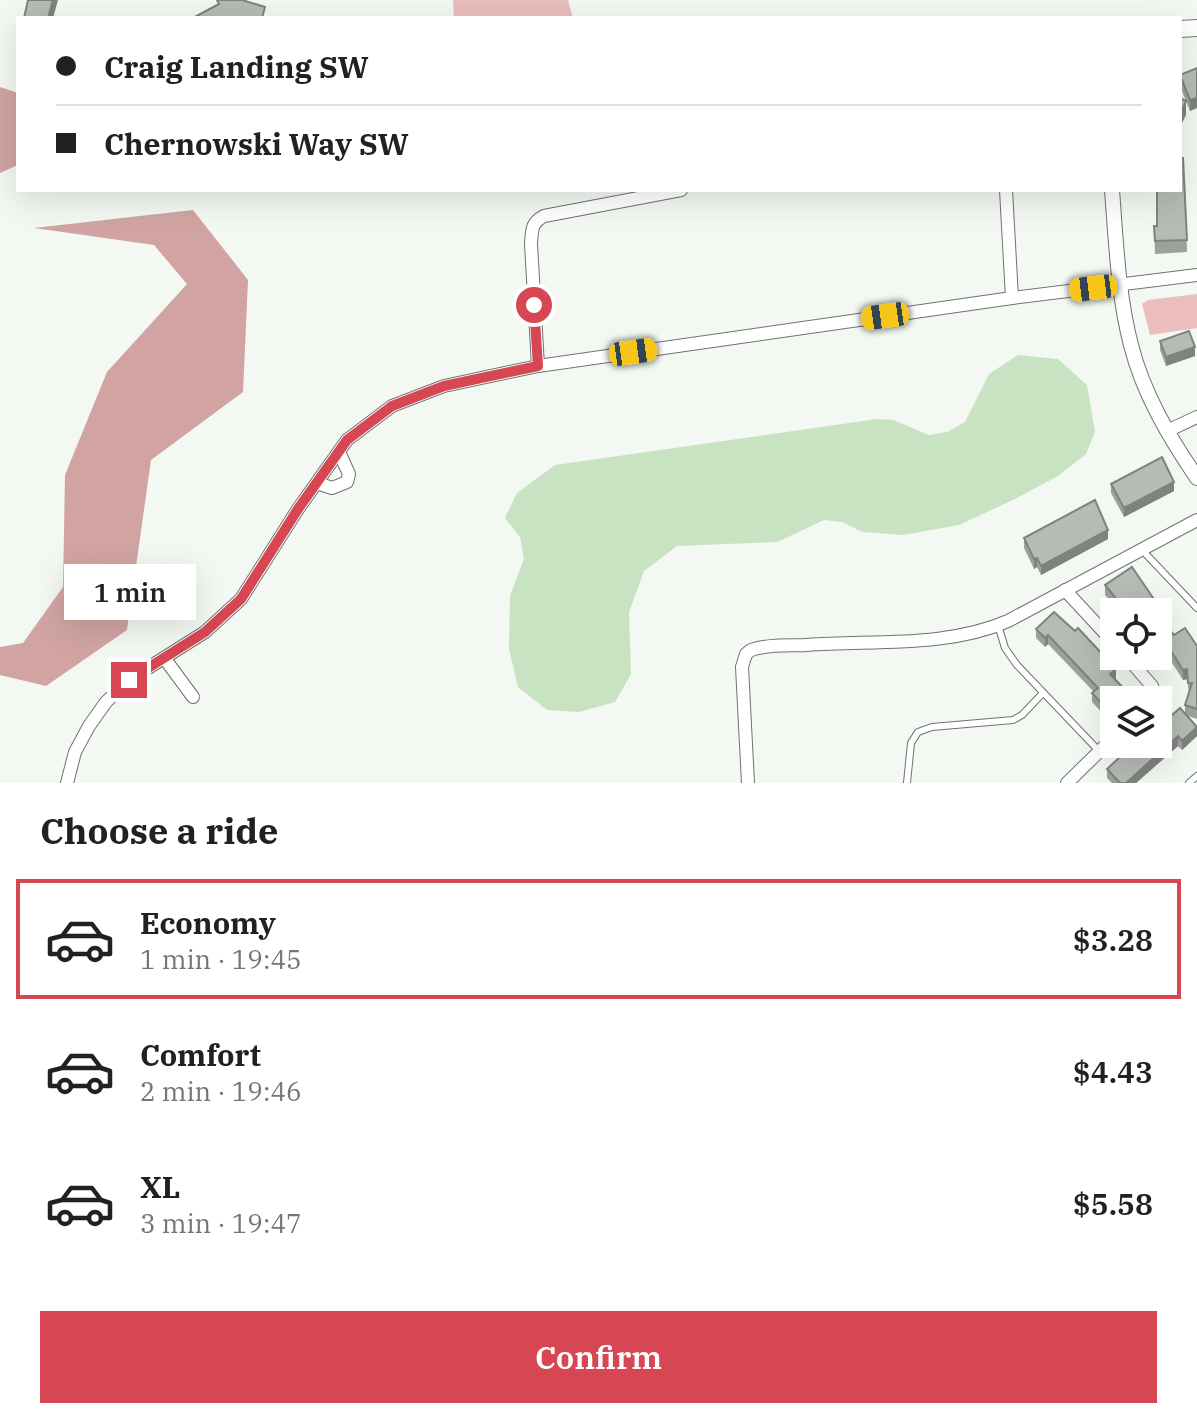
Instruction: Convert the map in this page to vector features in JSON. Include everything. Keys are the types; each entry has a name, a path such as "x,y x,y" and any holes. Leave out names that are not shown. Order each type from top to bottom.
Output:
{"street":[{"path":"538,366 531,244 535,221 550,215 671,192"},
{"path":"1006,192 1012,298"},
{"path":"1112,192 1120,284 1131,346 1151,399 1197,478"},
{"path":"67,783 75,752 106,702 129,680 205,632 241,599 298,509 347,440 392,406 444,386 538,366 1012,298 1197,275"},
{"path":"1167,431 1197,417"},
{"path":"317,483 332,488 347,482 349,474 339,452"},
{"path":"748,783 742,667 746,654 751,650 950,638 998,625 1197,520"},
{"path":"1065,590 1100,628"},
{"path":"165,659 193,697"},
{"path":"1138,670 1152,686"},
{"path":"1067,783 1099,751"}],"lane":[{"path":"1142,550 1197,608"},
{"path":"998,625 1010,656 1099,751"},
{"path":"907,783 911,743 918,732 932,727 1013,720 1043,693"},
{"path":"1189,783 1197,776"}],"shaded area":[{"path":"453,0 568,0 572,16 454,16"},
{"path":"0,87 16,92 16,166 0,173"},
{"path":"193,210 248,280 243,392 151,460 127,630 46,686 0,675 0,647 23,643 63,587 65,475 107,372 187,284 154,245 34,228"},
{"path":"1197,294 1197,328 1150,335 1142,304 1148,300"},
{"path":"1018,355 1058,359 1087,385 1095,432 1086,454 1058,476 959,525 903,535 862,532 842,522 824,520 777,542 677,546 644,571 629,612 631,674 615,702 579,712 547,710 518,687 509,649 510,596 524,559 520,537 505,518 517,493 555,465 877,419 893,420 929,435 947,432 965,422 989,374"}],"building":[{"path":"28,0 53,0 49,16 24,16"},
{"path":"217,0 242,0 265,7 263,16 197,16 219,4"},
{"path":"1197,68 1197,98 1190,100 1182,74"},
{"path":"1183,158 1187,240 1155,241 1154,226 1157,226 1157,192 1182,192"},
{"path":"1189,331 1195,347 1166,357 1160,341"},
{"path":"1162,457 1174,482 1124,508 1111,484"},
{"path":"1095,500 1108,530 1041,566 1024,538"},
{"path":"1132,567 1153,598 1116,598 1105,585"},
{"path":"1054,612 1075,631 1078,628 1100,652 1100,670 1115,670 1110,674 1121,686 1100,686 1100,702 1092,693 1098,688 1048,635 1045,638 1036,629"},
{"path":"1185,628 1197,646 1197,709 1185,705 1192,683 1188,683 1187,669 1183,670 1172,653 1172,632 1174,635"},
{"path":"1180,708 1197,727 1182,741 1178,736 1172,741 1172,715"},
{"path":"1119,758 1154,758 1126,783 1120,783 1107,769"}],"route":[{"path":"129,680 205,632 241,599 298,509 347,440 392,406 444,386 538,366 534,305"}]}
